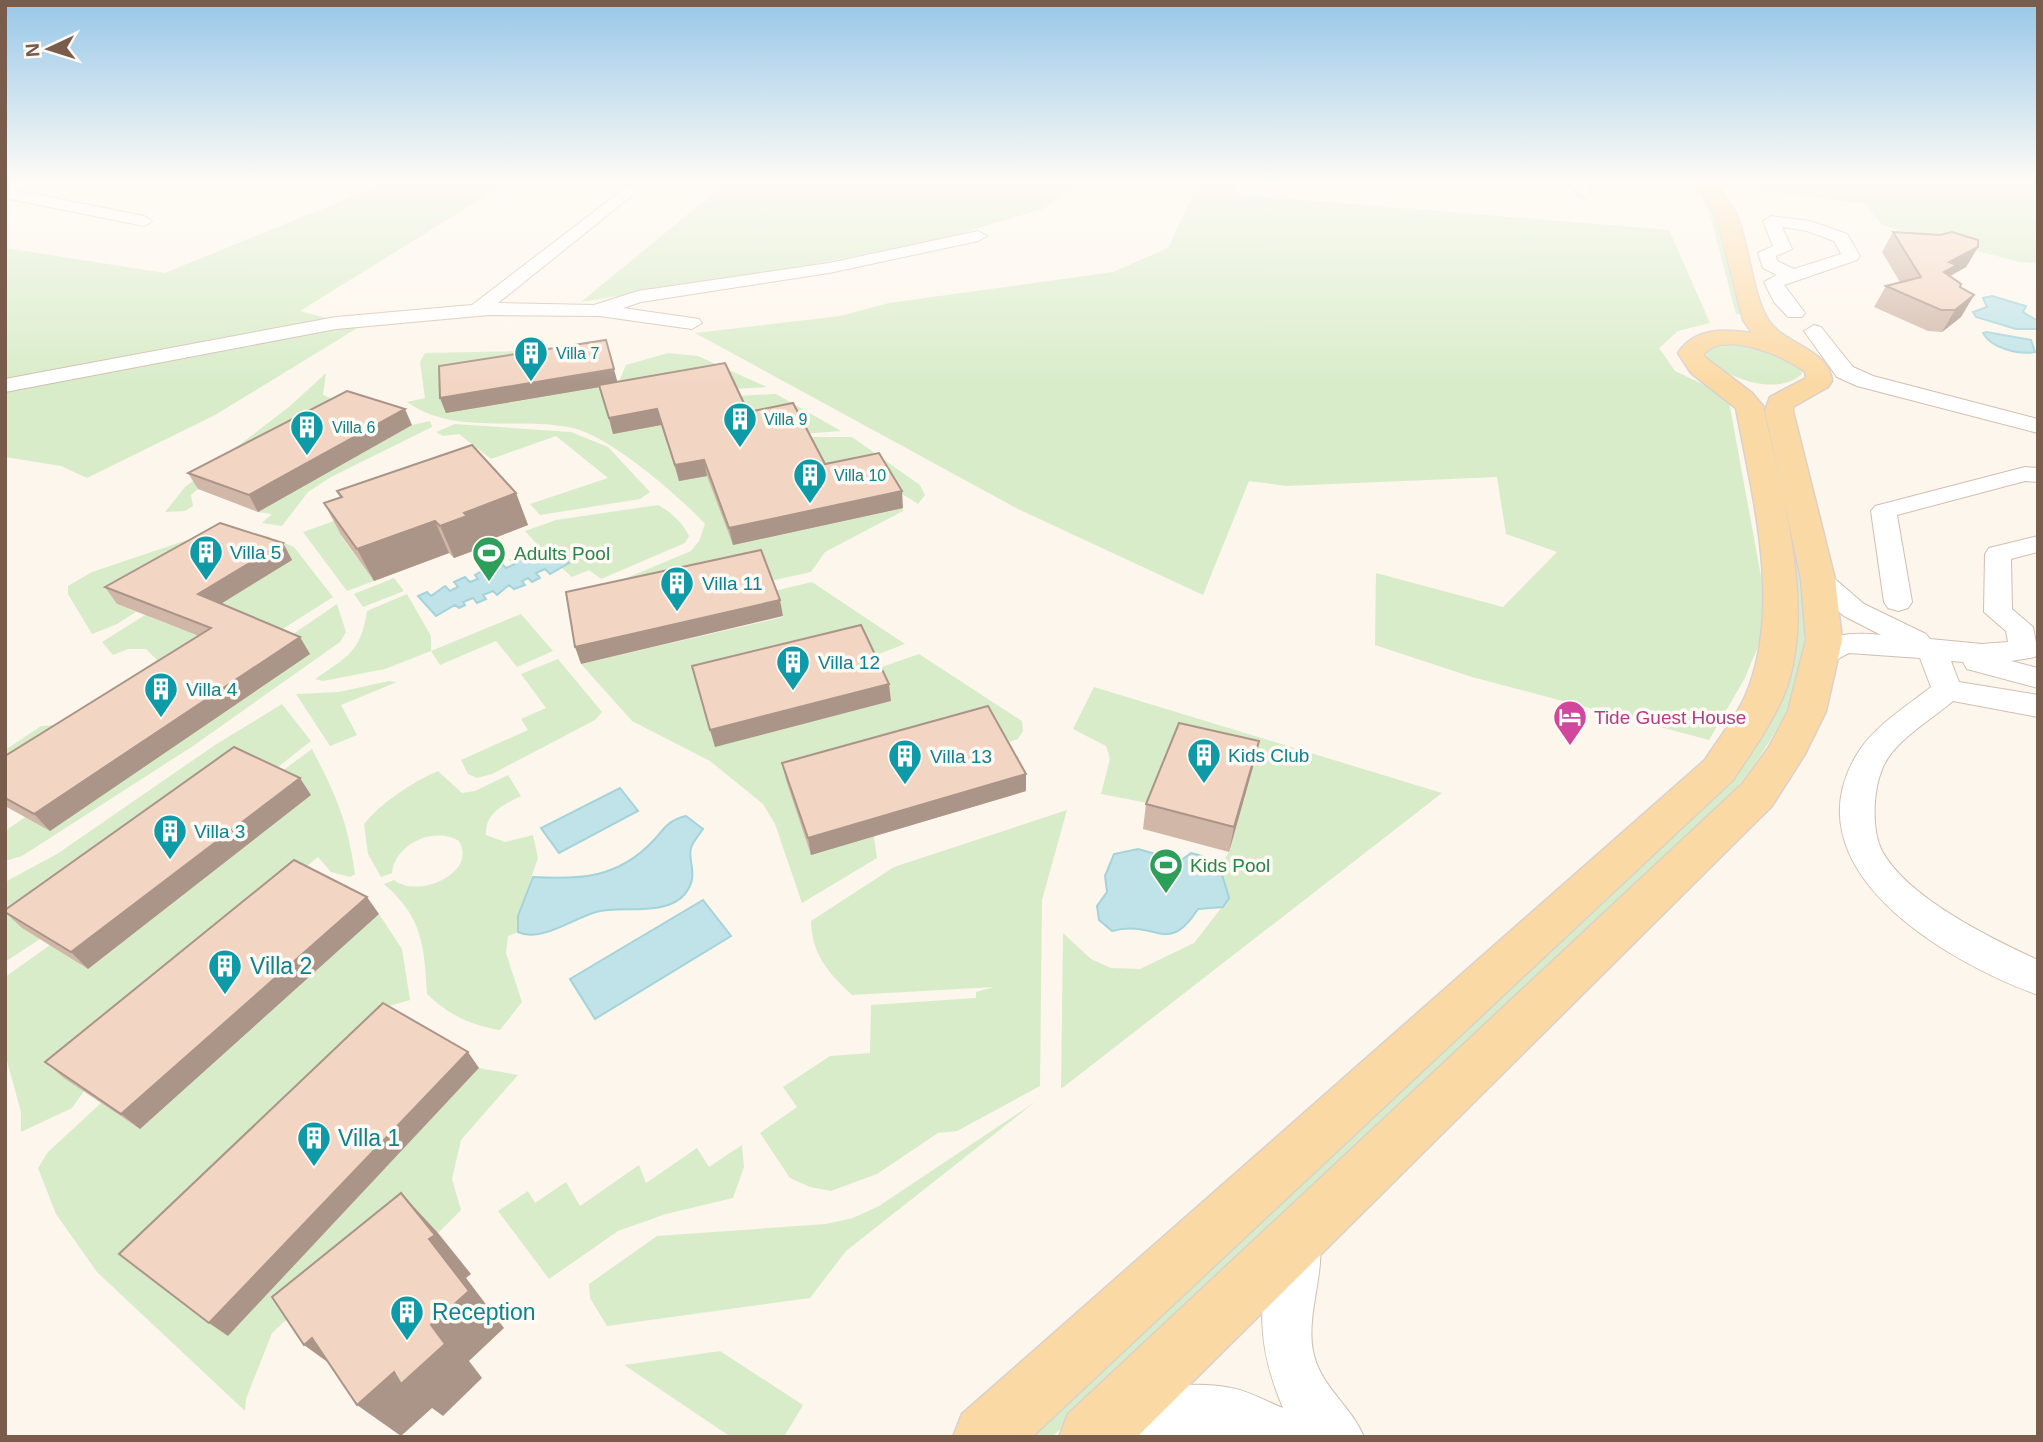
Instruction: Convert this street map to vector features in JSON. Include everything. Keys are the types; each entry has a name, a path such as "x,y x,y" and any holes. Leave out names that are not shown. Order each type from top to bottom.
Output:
{"main road":[{"path":"1736,249 1755,320 1771,340 1808,374"},
{"path":"1712,357 1729,317"},
{"path":"1712,357 1760,341 1808,374"},
{"path":"1712,357 1762,390 1808,374"},
{"path":"985,1437 1719,770 1749,726 1768,686 1778,643 1781,599 1749,406 1712,357"},
{"path":"1097,1431 1757,795 1785,754 1807,711 1824,640 1818,579 1779,411 1780,403 1808,374"}],"street":[{"path":"476,311 554,249"},
{"path":"596,311 638,297 829,268 916,249"},
{"path":"1782,249 1767,253 1769,264 1790,274"},
{"path":"1795,313 1781,298 1773,282 1790,274 1851,256 1847,249"},
{"path":"5,386 336,323 476,311 596,311 691,323"},
{"path":"1814,331 1845,372 1866,381 2038,426"},
{"path":"1808,374 2038,438"},
{"path":"1898,602 1884,511 2025,474 2038,475"},
{"path":"1819,659 1842,644 1867,643 1982,654 2025,650 2019,627 1998,612 1998,554 2038,544"},
{"path":"1818,579 1854,610 1932,649 2038,678"},
{"path":"1932,649 1947,690"},
{"path":"2038,706 1947,690 1893,735 1867,766 1858,823 1864,851 1882,882 1976,947 2038,978"},
{"path":"1301,1234 1287,1293 1284,1339 1298,1384 1325,1425 1338,1437"},
{"path":"1097,1431 1180,1411 1232,1414 1289,1437"}],"green space":[{"path":"5,249 165,273 223,249 399,249 300,311 359,327 215,415 87,478 61,466 5,457"},
{"path":"645,249 888,249 811,265 581,302"},
{"path":"1165,249 1678,249 1710,323 1678,331 1659,348 1675,371 1728,396 1769,620 1745,678 1709,740 1472,677 1375,645 1376,573 1503,607 1557,552 1506,534 1497,477 1286,486 1249,481 1203,595 1018,509 695,333 840,316 889,303 1113,272"},
{"path":"1719,249 1728,249 1744,315 1736,314"},
{"path":"1972,249 2038,249 2038,263 2019,262"},
{"path":"1734,343 1774,351 1799,366 1802,374 1779,384 1752,382 1727,373 1706,359 1708,349"},
{"path":"575,350 446,413 618,384 626,365 668,353 698,356 767,387 733,389 735,396 776,394 841,431 667,444 679,481 805,437 852,437 920,485 925,495 918,504 891,487 718,503 733,545 903,507 903,511 825,552 811,572 770,581 593,592 691,551 699,541 705,524 643,468 588,434 573,428 552,425 445,419 407,402 425,398 420,362 425,353"},
{"path":"326,373 323,395 333,399 368,399 198,489 191,495 193,506 185,511 165,512 185,487 290,406"},
{"path":"1761,419 1769,420 1794,528 1804,603 1804,640 1799,675 1787,709 1753,766 1712,819 1052,1437 1023,1437 1777,698"},
{"path":"430,421 432,427 331,477 308,492 282,526 262,523 272,514 258,512 412,425"},
{"path":"455,424 571,432 608,447 650,492 640,499 540,515 530,504 608,478 556,436 491,459 459,434 443,436 436,432"},
{"path":"658,505 672,514 683,526 689,536 685,543 601,579 589,570 572,577 561,567 568,563 544,552 525,531 556,520"},
{"path":"345,517 341,536 374,581 347,591 303,532"},
{"path":"244,531 271,537 255,548 117,604 136,612 117,624 92,634 68,594 68,586 92,572 205,534"},
{"path":"275,539 294,547 333,597 270,637 5,783 5,750 41,726 56,725 157,660 146,649 128,649 113,655 102,642 145,615 180,629 291,560 260,549"},
{"path":"394,578 404,591 363,607 354,594"},
{"path":"812,582 905,644 871,657 876,669 919,654 1022,721 1023,731 1018,739 1000,745 874,837 877,858 802,903 775,824 763,804 710,761 632,721 581,664 783,617 774,591"},
{"path":"407,594 431,636 431,651 385,669 323,681 315,679 351,652 361,636 367,611"},
{"path":"337,604 346,632 340,642 193,746 22,856 5,861 5,831"},
{"path":"521,614 553,651 517,667 496,641 440,665 431,651"},
{"path":"558,659 602,712 595,720 492,774 477,778 468,774 461,760 528,730 521,719 546,708 521,674"},
{"path":"389,681 397,682 341,705 357,735 330,746 296,694 339,692"},
{"path":"1094,687 1442,793 1061,1089 1063,933 1091,959 1111,968 1140,969 1194,943 1229,898 1220,867 1229,852 1253,767 1153,804 1101,794 1110,759 1106,746 1073,729"},
{"path":"282,704 311,741 268,775 22,928 40,939 5,962 5,882 57,854 215,745"},
{"path":"312,749 340,809 355,874 350,877 331,872 318,857 296,875 84,1091 72,1108 21,1132 21,1112 5,1054 5,977 50,945 88,969 311,795 274,777"},
{"path":"438,771 462,793 475,791 508,775 521,796 492,815 486,827 486,835 505,842 533,835 538,858 518,916 518,932 508,936 506,953 522,1002 500,1030 460,1018 427,994 419,933 407,909 384,884 394,880 417,887 442,880 460,864 463,853 459,841 438,836 417,840 400,854 392,873 381,877 368,854 364,824 398,793"},
{"path":"1067,810 1042,900 1040,1086 957,1131 938,1133 877,1174 831,1191 810,1187 790,1178 760,1133 797,1107 783,1087 830,1056 870,1053 871,1005 976,998 976,992 994,987 852,995 836,979 818,953 811,921 894,867"},
{"path":"379,914 402,949 410,1000 389,1006 379,1016 228,1336 479,1068 518,1075 461,1140 452,1179 461,1210 438,1233 298,1309 272,1333 246,1399 245,1411 97,1272 56,1214 38,1168 48,1152 101,1103 140,1129"},
{"path":"1035,1102 846,1251 810,1298 607,1326 590,1298 589,1284 657,1236 826,1224 853,1218 879,1206"},
{"path":"742,1145 744,1167 733,1198 666,1214 618,1231 549,1279 498,1211 528,1191 535,1203 566,1182 580,1206 639,1165 646,1183 697,1148 709,1167"},
{"path":"720,1351 803,1405 784,1437 731,1437 624,1365"}],"water":[{"path":"1992,296 2026,306 2023,312 2038,321 2038,329 2016,329 1976,317 1973,312 1987,307 1983,298"},
{"path":"1983,333 2031,340 2035,352 2013,351 1998,346"},
{"name":"Adults Pool","path":"540,548 544,552 553,548 569,563 550,574 545,569 536,573 540,578 532,582 528,578 522,581 525,585 514,589 509,585 497,595 493,591 483,595 486,599 477,603 473,598 463,602 465,605 459,608 455,605 436,616 418,596 427,592 431,596 445,586 450,591 458,587 454,582 465,577 470,582 478,579 475,575 482,571 487,575 496,572 491,566 500,562 506,568 515,564 511,560 521,556 525,559 531,556 528,553"},
{"path":"620,788 638,811 559,853 541,828"},
{"path":"686,816 703,829 691,848 692,881 685,894 677,901 655,908 596,912 547,932 527,935 518,932 518,916 533,877 582,877 612,869 640,853 671,823"},
{"name":"Kids Pool","path":"1138,849 1180,861 1191,853 1208,859 1221,873 1229,898 1223,907 1198,909 1178,931 1169,934 1140,929 1112,931 1099,920 1097,906 1107,892 1105,876 1114,854"},
{"path":"703,900 731,936 595,1019 570,979"}],"building":[{"path":"1904,249 1974,249 1949,262 1957,265 1944,272 1961,284 1960,287 1974,295 1955,310 1941,310 1886,286 1921,277"},
{"path":"606,340 614,369 440,398 439,366"},
{"path":"725,363 748,412 793,403 825,464 879,453 902,491 729,528 704,460 675,465 657,409 609,418 599,385"},
{"path":"347,391 405,409 249,495 188,473"},
{"path":"472,445 516,493 464,513 467,516 440,526 435,521 357,549 324,503 342,497 337,491"},
{"path":"220,523 283,543 198,594 300,637 34,814 5,798 5,756 211,628 105,587"},
{"name":"Villa 11","path":"761,550 780,600 575,647 566,592"},
{"name":"Villa 12","path":"861,625 889,684 710,730 692,666"},
{"name":"Villa 13","path":"988,706 1026,774 808,838 782,763"},
{"name":"Kids Club","path":"1179,723 1259,741 1234,827 1146,804"},
{"name":"Villa 3","path":"234,747 300,778 71,952 5,912 5,910"},
{"name":"Villa 2","path":"294,860 367,897 121,1114 45,1062"},
{"name":"Villa 1","path":"383,1003 468,1052 209,1323 119,1254"},
{"path":"401,1193 435,1235 429,1239 469,1291 431,1325 445,1344 401,1384 394,1372 357,1405 312,1338 304,1345 272,1297"}],"place":[{"name":"Villa 7","path":"531,383"},
{"name":"Villa 9","path":"740,449"},
{"name":"Villa 6","path":"307,457"},
{"name":"Villa 10","path":"810,505"},
{"name":"Villa 5","path":"206,582"},
{"name":"Adults Pool","path":"489,583"},
{"name":"Villa 11","path":"677,613"},
{"name":"Villa 12","path":"793,692"},
{"name":"Villa 4","path":"161,719"},
{"name":"Tide Guest House","path":"1570,747"},
{"name":"Kids Club","path":"1204,785"},
{"name":"Villa 13","path":"905,786"},
{"name":"Villa 3","path":"170,861"},
{"name":"Kids Pool","path":"1166,895"},
{"name":"Villa 2","path":"225,996"},
{"name":"Villa 1","path":"314,1168"},
{"name":"Reception","path":"407,1342"}]}
